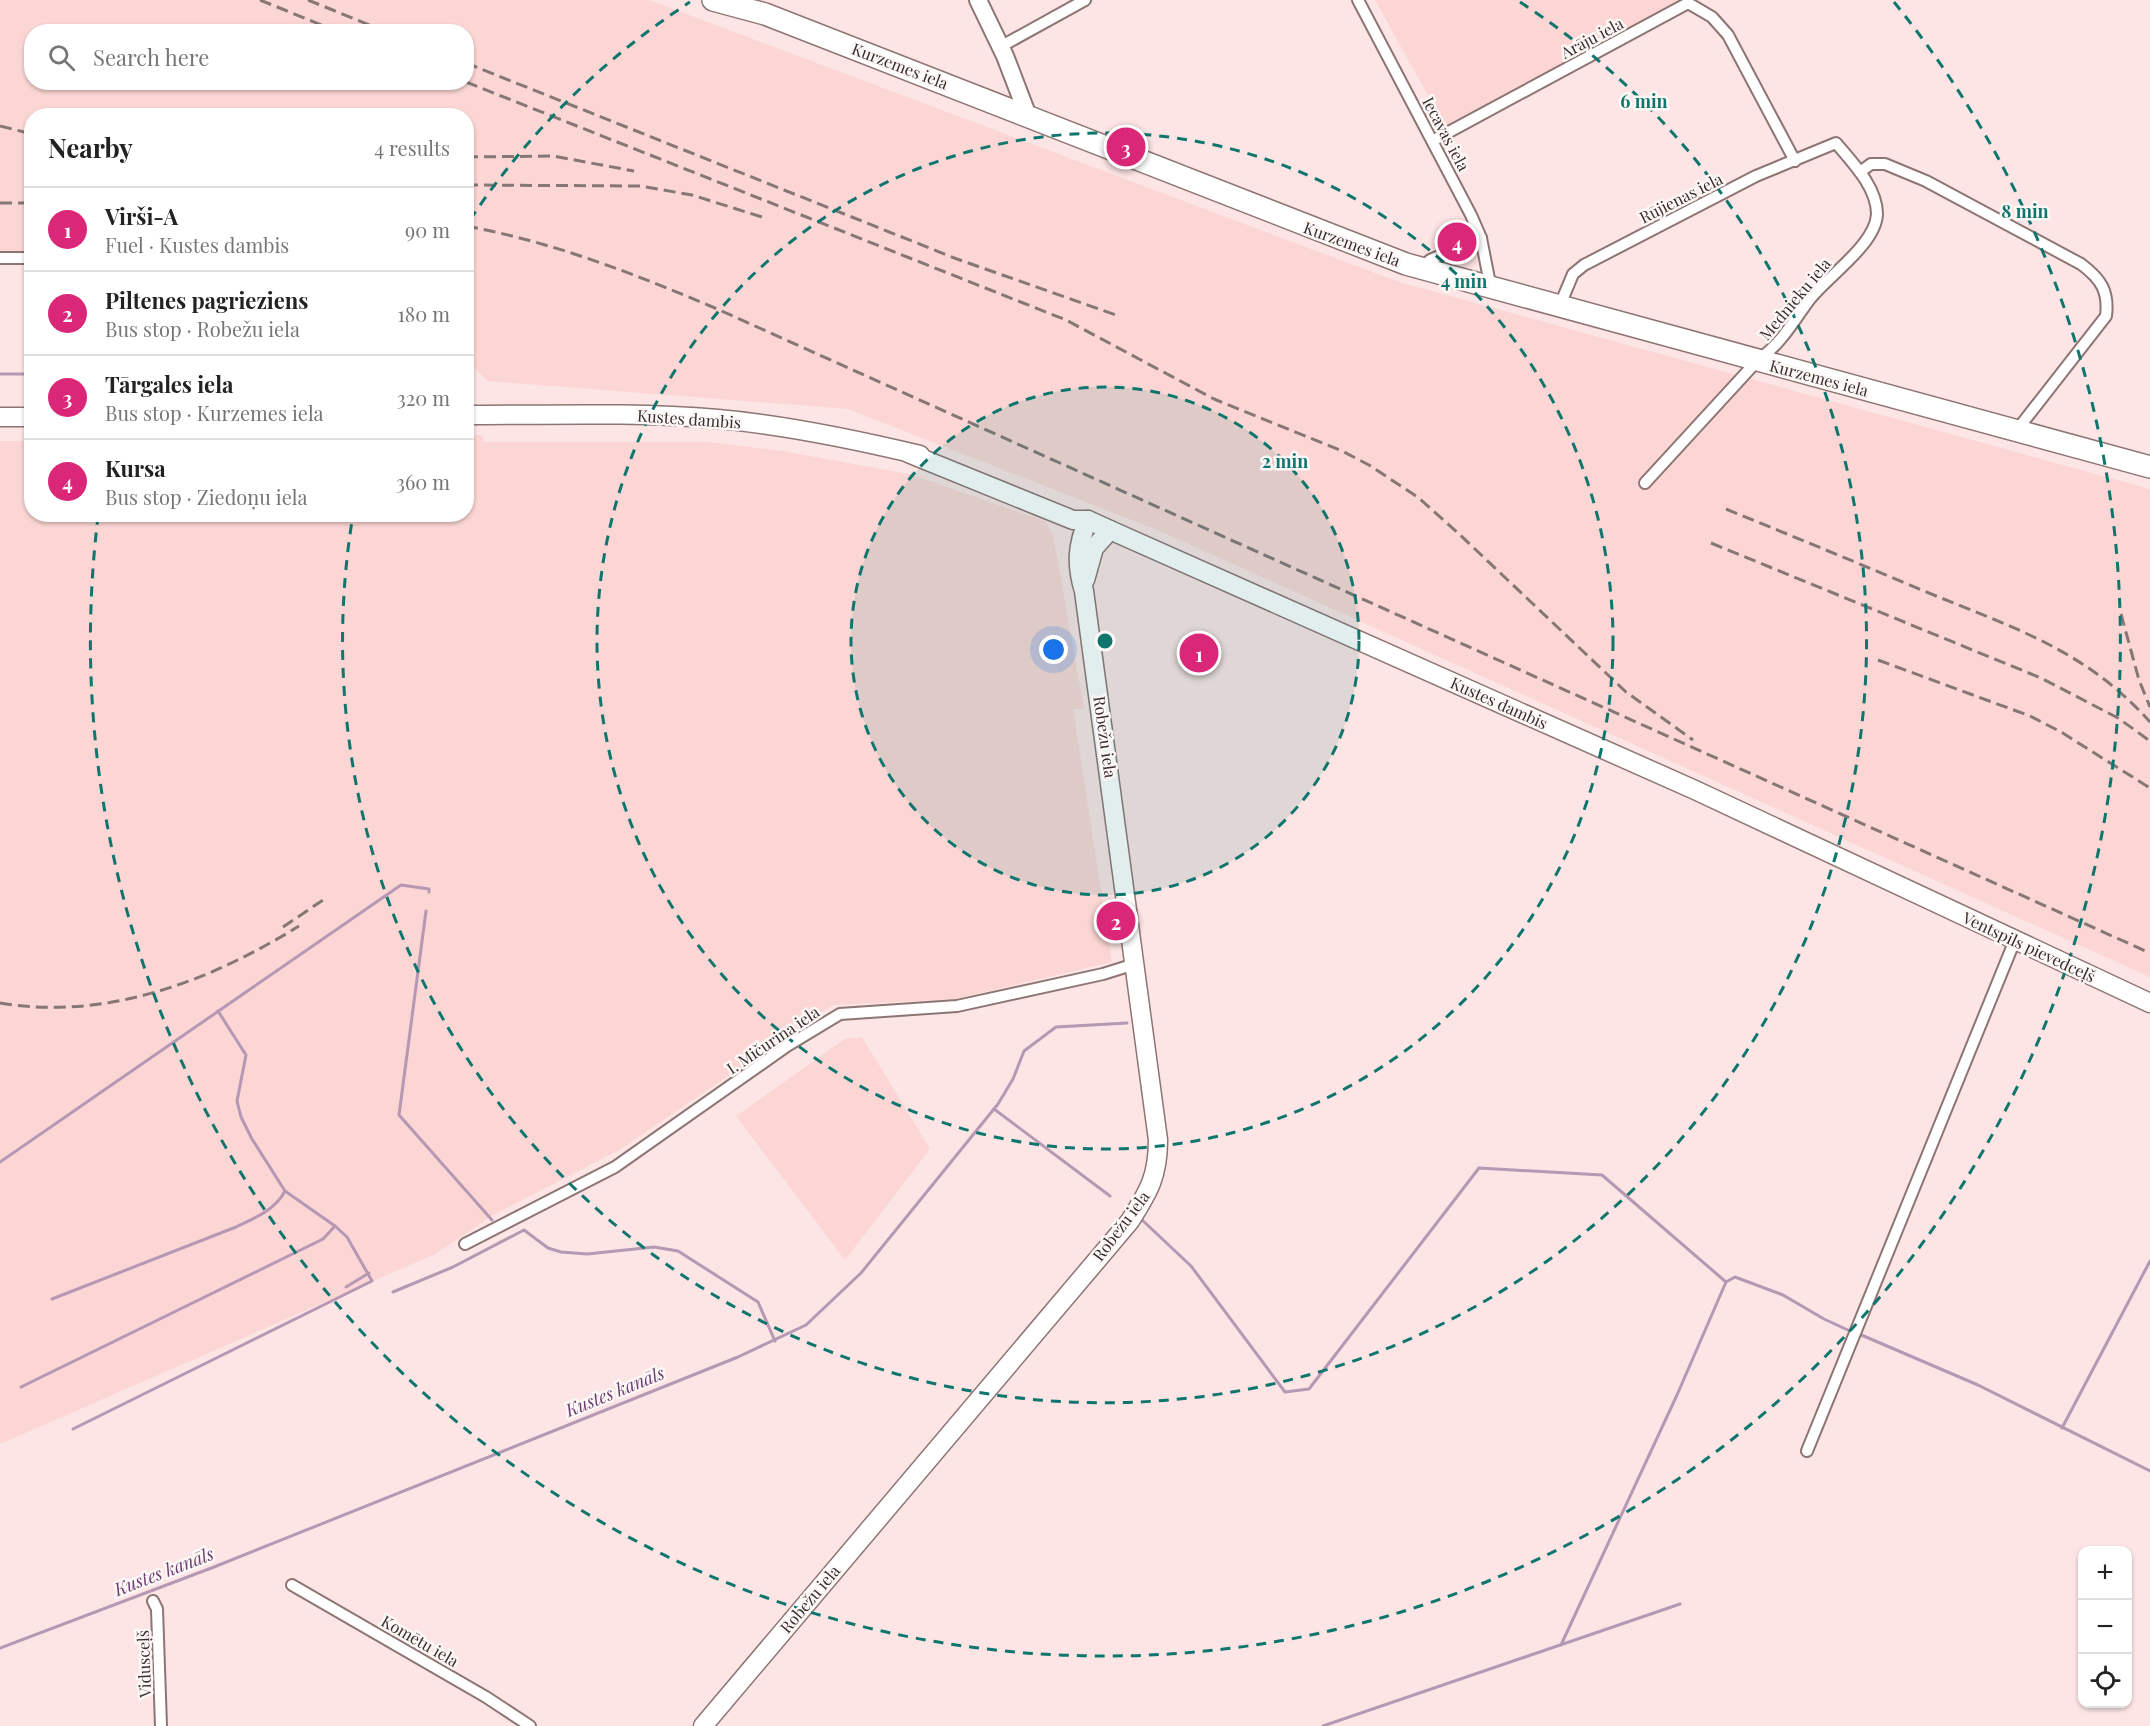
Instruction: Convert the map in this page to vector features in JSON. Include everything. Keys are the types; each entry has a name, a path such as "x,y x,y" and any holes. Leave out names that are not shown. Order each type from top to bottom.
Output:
{"highway":[{"name":"Kurzemes iela","path":"713,0 765,14 1280,217 1423,269 2150,467"}],"main road":[{"name":"Kustes dambis","path":"474,415 627,415 720,419 809,431 908,453 1073,520 1088,520 1695,790 1908,890"},
{"path":"0,417 24,417"},
{"name":"Robežu iela","path":"703,1726 1130,1221 1151,1189 1158,1165 1158,1140 1084,591 1078,573 1077,558 1081,536 1088,520"},
{"name":"Robežu iela","path":"1084,591 1090,558 1110,530"},
{"name":"Ventspils pievedceļš","path":"1908,890 2150,1003"}],"street":[{"path":"978,0 1000,46 1028,116"},
{"path":"1000,46 1085,0"},
{"name":"Iecavas iela","path":"1358,0 1434,140 1481,238 1491,289"},
{"name":"Arāju iela","path":"1434,140 1688,3 1712,16 1728,35 1794,161"},
{"name":"Rūjienas iela","path":"1560,305 1573,274 1584,265 1756,176 1836,143"},
{"name":"Mednieku iela","path":"1645,483 1757,361 1777,346 1811,298 1861,246 1875,224 1877,213 1873,195 1860,172 1836,143"},
{"path":"1860,172 1871,164 1885,164 1926,182 2081,264 2096,275 2104,286 2108,300 2106,316 2017,430"},
{"path":"1423,269 1430,260 1481,238"},
{"path":"0,258 24,258"},
{"path":"1807,1451 2015,940"},
{"name":"I. Mičurina iela","path":"465,1244 615,1167 787,1046 840,1014 957,1005 1102,974 1135,964"},
{"name":"Komētu iela","path":"292,1585 486,1697 530,1726"},
{"name":"Vidusceļš","path":"153,1601 157,1609 161,1726"}],"shaded area":[{"path":"0,0 649,0 1399,282 2150,489 2150,977 1160,531 848,409 488,381 474,368 474,108 24,108 24,257 0,257"},
{"path":"1375,0 1683,0 1446,128"},
{"path":"474,435 482,435 484,442 708,442 782,451 909,474 1045,521 1053,535 1084,709 1073,709 1112,962 955,999 833,1005 619,1150 495,1214 435,1254 0,1444 0,441 24,441 24,522 474,522"},
{"path":"862,1037 930,1149 845,1260 736,1116 845,1039"}],"waterway":[{"path":"0,374 24,374"},
{"path":"0,1162 401,885 429,889 429,892"},
{"path":"426,911 399,1115 492,1220"},
{"path":"73,1429 372,1281 347,1237 285,1191 252,1139 241,1117 237,1101 246,1055 218,1011"},
{"name":"Kustes kanāls","path":"0,1648 214,1567 738,1357 806,1325 861,1273 998,1104 1013,1079 1024,1051 1056,1027 1127,1023"},
{"path":"994,1109 1110,1196"},
{"path":"1140,1218 1191,1266 1285,1392 1309,1389 1479,1168 1602,1175 1726,1282"},
{"path":"52,1299 236,1227 270,1208 285,1191"},
{"path":"21,1387 323,1239 335,1226"},
{"path":"393,1292 453,1267 524,1230 548,1248 561,1252 587,1254 654,1247 678,1251 758,1302 775,1341"},
{"path":"2062,1428 2150,1261"},
{"path":"346,1287 369,1273"},
{"path":"1561,1645 1677,1395 1726,1282 1735,1277 1783,1295 1850,1331"},
{"path":"1859,1334 1978,1385 2150,1471"},
{"path":"1323,1726 1680,1604"}],"railway":[{"path":"260,0 319,24"},
{"path":"308,0 367,24"},
{"path":"474,66 957,259 1116,315"},
{"path":"474,85 1066,320 1214,399 1342,451 1369,465 1419,498 1626,692 1693,740"},
{"path":"0,126 24,132"},
{"path":"474,157 553,156 634,171"},
{"path":"474,185 640,186 692,195 762,217"},
{"path":"0,203 24,203"},
{"path":"474,228 530,241 593,260 715,308 2150,953"},
{"path":"1726,509 1987,616 2045,643 2100,676 2150,722"},
{"path":"1711,543 2041,678 2118,718 2150,741"},
{"path":"2121,614 2139,680 2150,707"},
{"path":"1878,660 2030,716 2061,732 2150,788"},
{"path":"283,927 323,900"},
{"path":"0,1003 40,1007 79,1006 118,1001 156,992 230,964 299,926"}],"place":[{"name":"Tārgales iela","path":"1126,147"},
{"name":"Kursa","path":"1457,242"},
{"name":"Virši-A","path":"1199,653"},
{"name":"Piltenes pagrieziens","path":"1116,921"}]}
